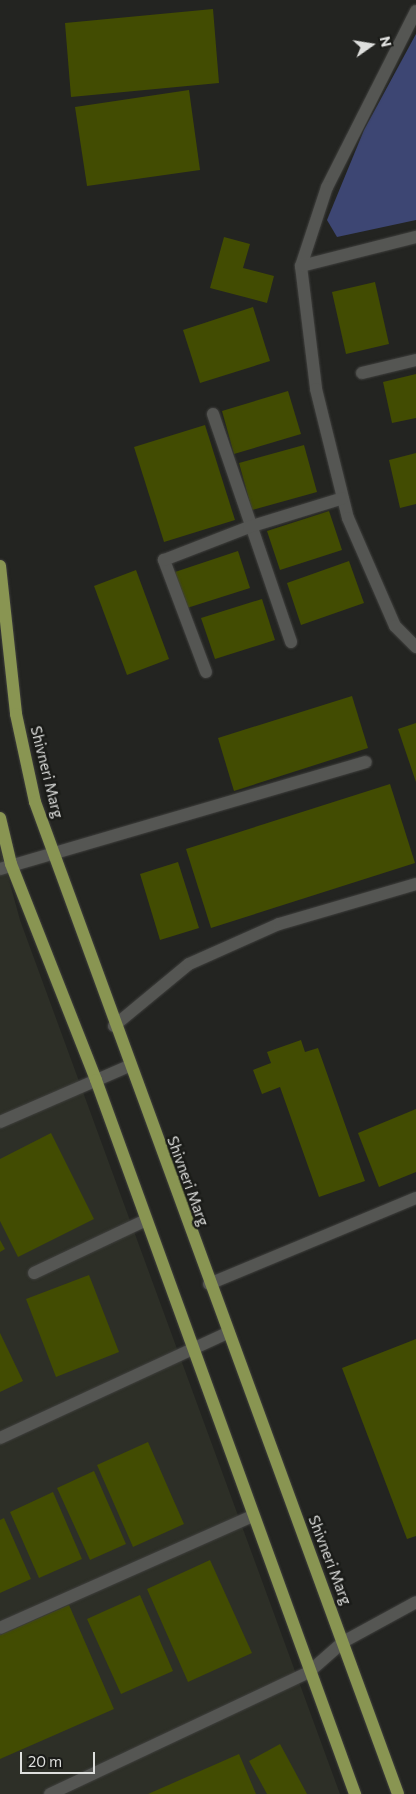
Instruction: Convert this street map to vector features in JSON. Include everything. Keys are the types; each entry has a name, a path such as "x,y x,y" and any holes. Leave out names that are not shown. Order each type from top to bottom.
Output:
{"main road":[{"name":"Shivneri Marg","path":"0,566 16,714 35,802 114,1026 398,1794"},
{"path":"0,818 5,867 96,1080 309,1672 355,1794"}],"street":[{"path":"416,13 326,187 301,266 316,389 344,498 395,626 416,647"},
{"path":"301,266 416,237"},
{"path":"362,373 416,360"},
{"path":"213,414 249,527 291,642"},
{"path":"206,672 164,560 249,527 344,498"},
{"path":"5,867 52,850 366,762"},
{"path":"114,1026 189,964 279,924 416,884"},
{"path":"0,1122 129,1066"},
{"path":"209,1284 416,1198"},
{"path":"34,1274 146,1220"},
{"path":"0,1438 193,1347 227,1333"},
{"path":"0,1628 253,1516"},
{"path":"50,1794 309,1672 343,1642 416,1602"}],"shaded area":[{"path":"416,34 416,220 337,237 327,220 364,130"},
{"path":"0,847 20,920 340,1794 0,1794"}],"building":[{"path":"213,9 219,83 71,97 65,23"},
{"path":"189,90 200,170 87,186 75,107"},
{"path":"224,237 250,244 243,268 274,276 267,303 210,288"},
{"path":"375,282 389,344 346,354 332,292"},
{"path":"253,307 270,361 200,383 183,330"},
{"path":"416,374 416,418 392,423 383,382"},
{"path":"288,391 301,434 234,454 222,411"},
{"path":"205,425 235,520 164,542 134,447"},
{"path":"304,445 317,492 252,510 239,463"},
{"path":"416,453 416,504 400,508 389,460"},
{"path":"329,511 342,550 280,570 267,531"},
{"path":"238,551 250,588 187,608 175,572"},
{"path":"349,561 364,603 301,625 287,583"},
{"path":"136,570 169,659 127,675 94,586"},
{"path":"262,599 275,640 215,659 201,618"},
{"path":"352,696 368,748 234,791 218,738"},
{"path":"416,723 416,782 398,729"},
{"path":"390,784 415,863 211,928 186,849"},
{"path":"178,862 199,928 160,940 140,874"},
{"path":"301,1040 305,1052 318,1048 365,1181 319,1197 280,1087 262,1094 253,1070 271,1063 267,1052"},
{"path":"416,1109 416,1172 379,1187 358,1133"},
{"path":"51,1133 94,1219 18,1257 0,1221 0,1159"},
{"path":"0,1240 5,1249 0,1252"},
{"path":"89,1275 119,1352 56,1377 26,1299"},
{"path":"0,1333 23,1381 0,1392"},
{"path":"416,1339 416,1536 407,1539 342,1368"},
{"path":"148,1442 184,1524 133,1547 97,1465"},
{"path":"94,1471 126,1544 90,1560 57,1488"},
{"path":"53,1492 82,1559 39,1578 10,1512"},
{"path":"4,1518 31,1579 0,1593 0,1520"},
{"path":"210,1560 252,1653 188,1682 147,1589"},
{"path":"140,1595 173,1671 121,1694 87,1619"},
{"path":"69,1605 114,1709 0,1759 0,1635"},
{"path":"280,1744 307,1794 267,1794 249,1761"},
{"path":"239,1754 256,1794 148,1794"}]}
